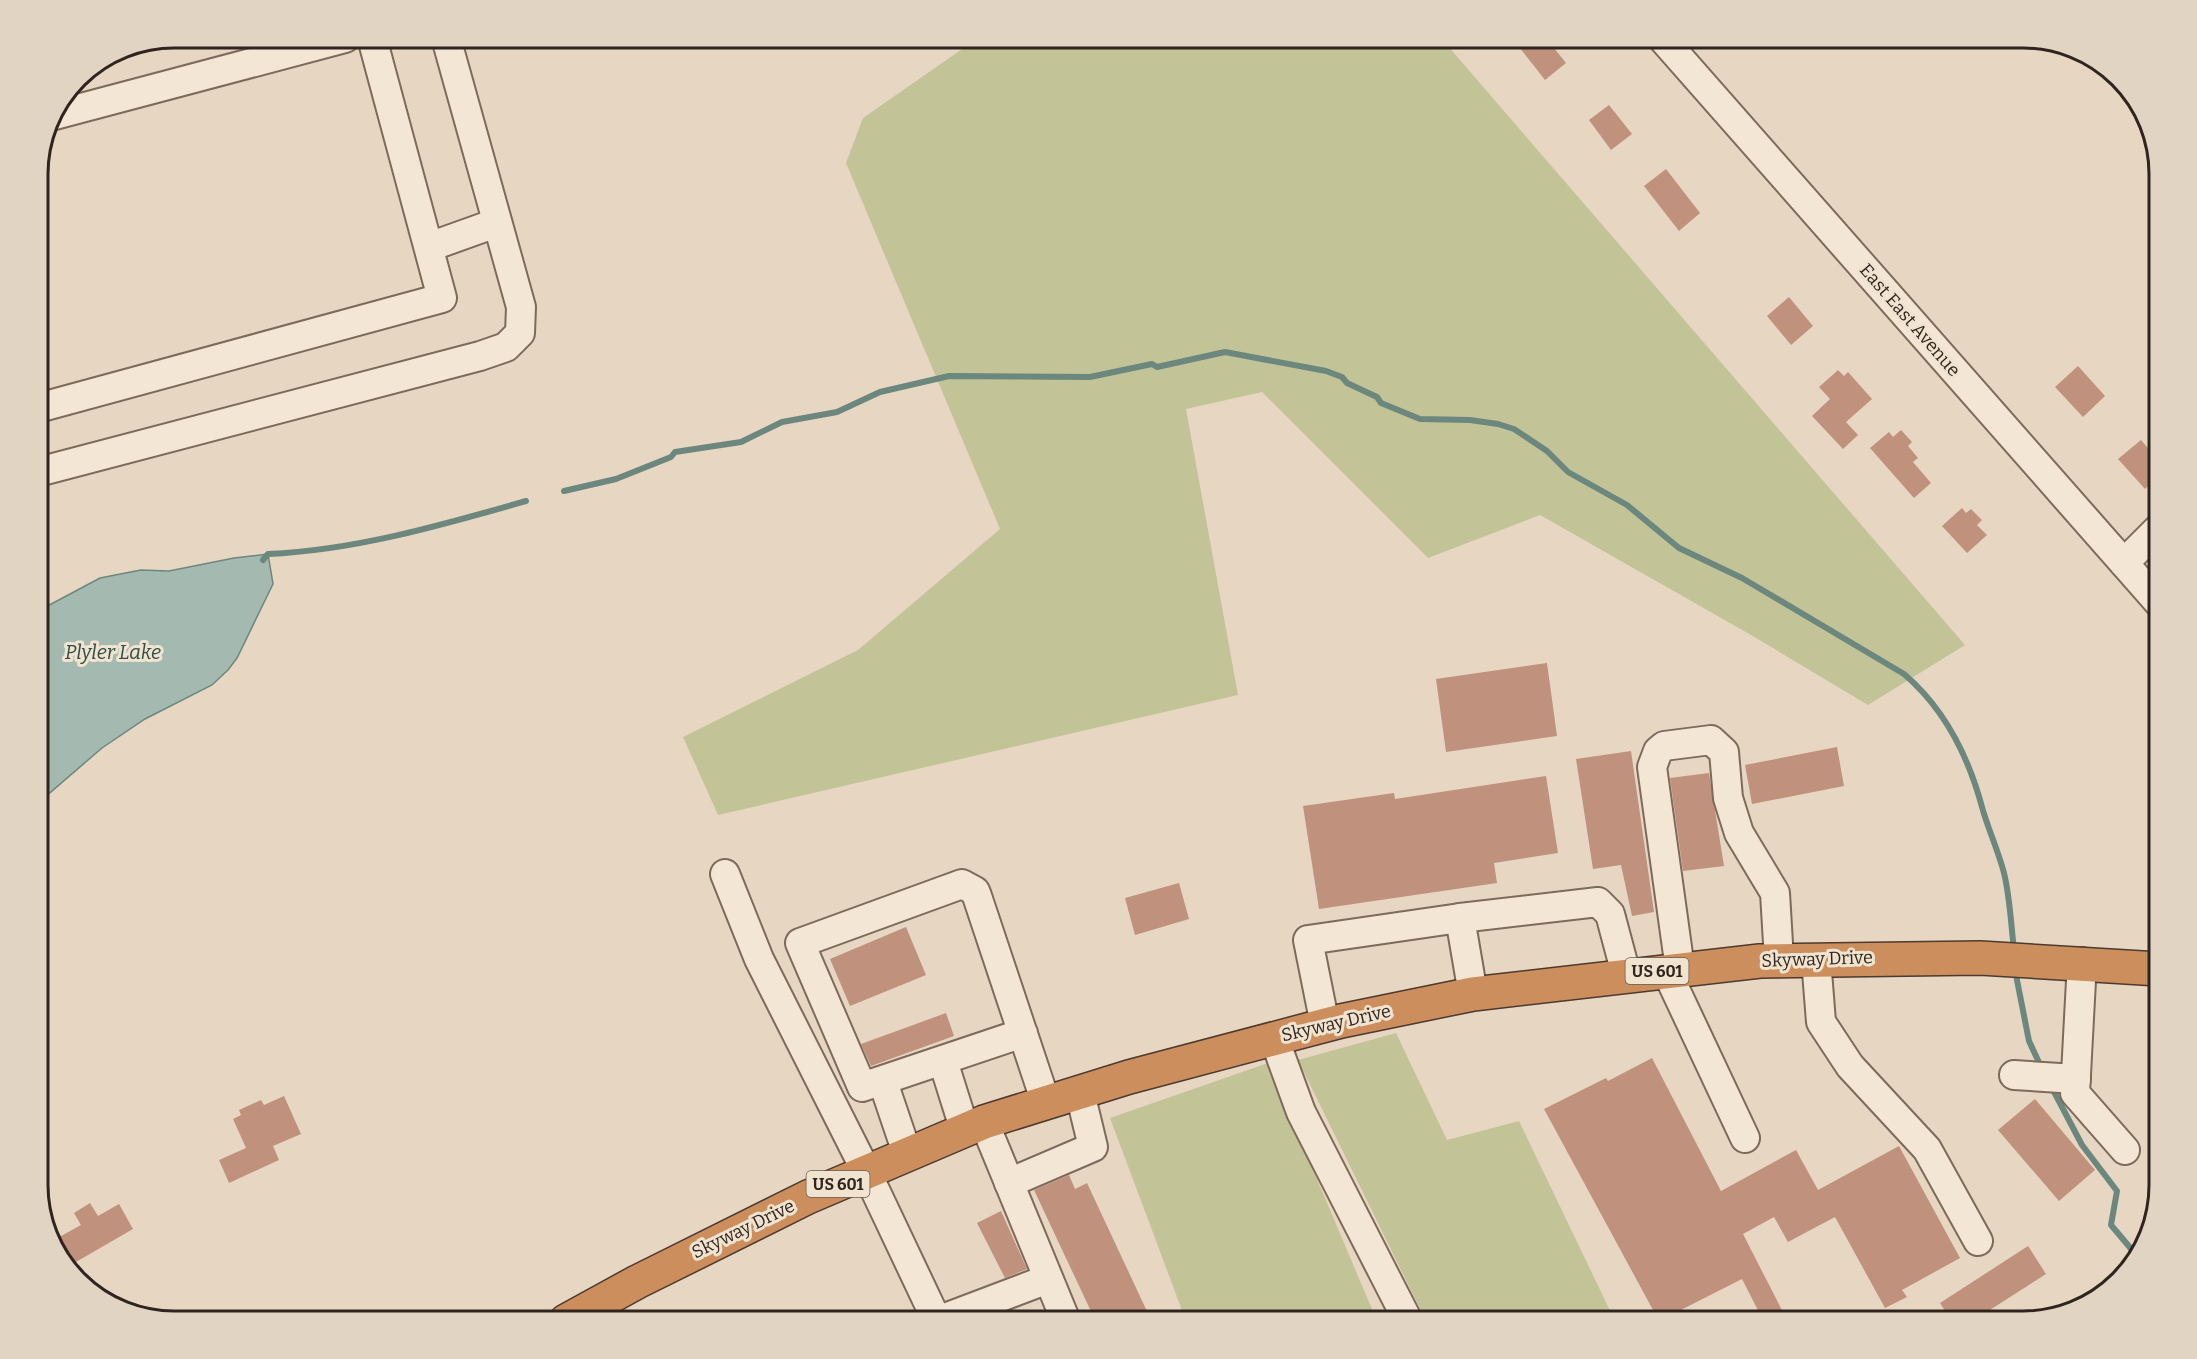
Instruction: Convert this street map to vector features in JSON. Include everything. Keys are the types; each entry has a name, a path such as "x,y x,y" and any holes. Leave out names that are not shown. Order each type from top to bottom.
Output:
{"highway":[{"name":"Skyway Drive","path":"586,1311 700,1250 866,1171 974,1126 1046,1102 1325,1025 1473,994 1626,974 1779,960 1946,958 2082,962 2149,968"},
{"name":"US 601","path":"2082,962 2149,958"}],"street":[{"path":"64,113 307,48"},
{"path":"48,405 442,298 375,48"},
{"path":"48,469 480,356 506,347 520,333 520,307 449,48"},
{"name":"East East Avenue","path":"1671,48 2149,592"},
{"path":"429,248 496,223"},
{"path":"2124,563 2149,538"},
{"path":"1746,1138 1673,970 1652,767 1658,751 1664,746 1711,740 1724,752 1728,798 1739,833 1775,893 1779,960"},
{"path":"725,874 759,959 866,1171 932,1311"},
{"path":"759,959 962,884 975,891 1046,1102"},
{"path":"1325,1025 1308,940 1460,918 1598,902 1610,914 1626,974"},
{"path":"1460,918 1473,994"},
{"path":"800,943 859,1084 866,1088 1023,1033"},
{"path":"1816,959 1821,1022 1850,1066 1927,1149 1977,1241"},
{"path":"2082,962 2075,1093 2125,1150"},
{"path":"796,1032 831,1017"},
{"path":"1274,1038 1301,1112 1402,1311"},
{"path":"943,1061 974,1126 1009,1183 1061,1311"},
{"path":"2014,1075 2076,1079"},
{"path":"883,1082 907,1153"},
{"path":"1009,1183 1093,1147 1080,1093"},
{"path":"963,1311 1048,1279"}],"green space":[{"path":"964,48 1450,48 1965,645 1868,705 1751,635 1540,515 1428,558 1262,392 1186,409 1238,695 718,815 683,737 858,650 1000,529 846,163 863,118"},
{"path":"1396,1033 1447,1140 1519,1121 1610,1311 1421,1311 1298,1060"},
{"path":"1268,1063 1373,1311 1182,1311 1110,1118"}],"water":[{"name":"Plyler Lake","path":"268,554 273,584 237,658 228,670 212,685 145,719 102,748 48,794 48,606 100,578 141,570 169,571 234,558"}],"building":[{"path":"1520,48 1554,48 1566,63 1545,80"},
{"path":"1609,105 1632,134 1611,150 1589,120"},
{"path":"1666,169 1700,213 1679,231 1644,186"},
{"path":"1789,297 1813,326 1791,345 1767,316"},
{"path":"2078,366 2105,396 2083,417 2055,387"},
{"path":"1838,370 1844,376 1848,372 1872,399 1846,422 1858,435 1843,449 1812,416 1830,399 1819,387"},
{"path":"1901,430 1912,442 1908,446 1918,458 1913,462 1931,483 1914,498 1870,448 1889,432 1893,437"},
{"path":"2141,440 2149,449 2149,485 2145,489 2118,459"},
{"path":"1962,508 1966,513 1971,509 1982,520 1977,525 1987,535 1967,553 1942,526"},
{"path":"1547,663 1557,736 1446,752 1436,679"},
{"path":"1837,747 1844,786 1752,804 1745,765"},
{"path":"1631,751 1654,912 1632,916 1621,865 1593,869 1576,759"},
{"path":"1709,773 1724,866 1683,871 1670,778"},
{"path":"1546,776 1558,853 1494,863 1497,883 1319,909 1303,806 1394,793 1395,799"},
{"path":"1179,883 1189,919 1135,935 1125,898"},
{"path":"906,927 926,975 850,1006 830,959"},
{"path":"946,1013 954,1036 871,1066 861,1044"},
{"path":"1652,1058 1721,1191 1796,1150 1818,1190 1899,1146 1960,1258 1902,1290 1907,1297 1885,1308 1835,1217 1788,1242 1774,1217 1743,1234 1782,1311 1758,1311 1742,1279 1679,1311 1654,1311 1544,1109 1606,1078 1608,1081"},
{"path":"284,1096 301,1134 273,1146 279,1160 229,1183 219,1160 246,1148 233,1119 241,1115 239,1110 261,1100 264,1105"},
{"path":"2035,1099 2095,1170 2059,1201 1998,1130"},
{"path":"1069,1175 1075,1189 1087,1183 1147,1311 1091,1311 1034,1190"},
{"path":"90,1203 98,1216 119,1204 133,1229 75,1263 59,1237 81,1225 74,1213"},
{"path":"1001,1211 1027,1269 1005,1278 977,1223"},
{"path":"2028,1246 2046,1274 1988,1311 1945,1311 1940,1303"}],"waterway":[{"path":"564,491 616,479 671,457 675,452 741,442 782,422 837,412 880,392 949,376 1090,377 1152,364 1157,367 1225,352 1326,371 1342,377 1347,383 1377,397 1381,403 1420,419 1470,420 1514,429 1547,451 1568,472 1627,505 1679,548 1742,578 1904,674 1919,688 1943,718 1970,769 2004,873 2014,950"},
{"path":"263,560 268,554 301,552 398,535 526,501"},
{"path":"2015,970 2029,1041 2042,1069"},
{"path":"2051,1086 2082,1145 2117,1191 2111,1225 2131,1249"}]}
